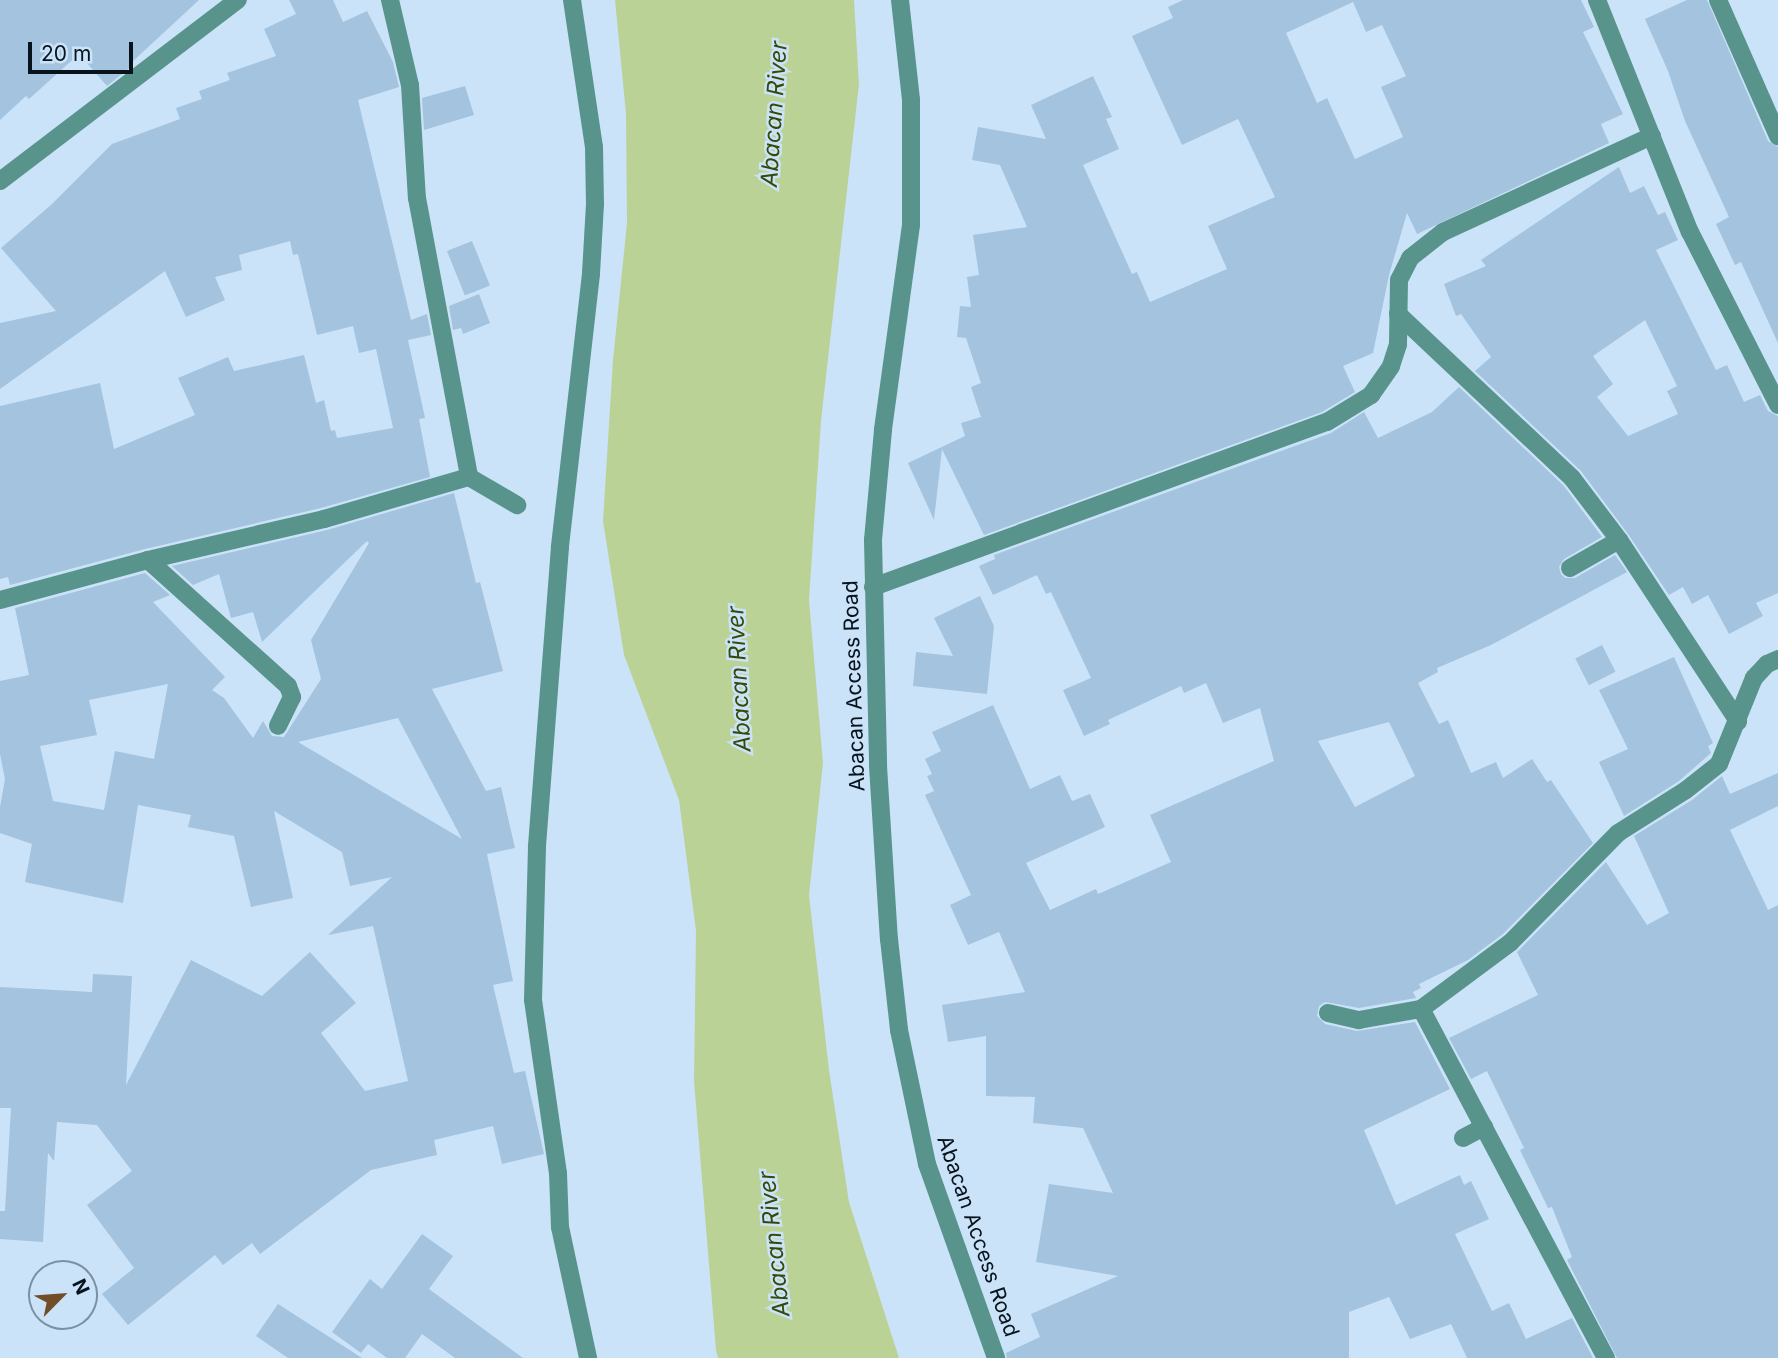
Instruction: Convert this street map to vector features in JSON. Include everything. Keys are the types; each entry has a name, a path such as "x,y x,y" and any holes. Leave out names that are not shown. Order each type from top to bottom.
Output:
{"street":[{"path":"0,181 238,0"},
{"path":"390,0 410,85 418,198 469,477"},
{"path":"572,0 594,147 595,204 591,274 559,560 537,846 533,1000 558,1173 560,1227 589,1358"},
{"name":"Abacan Access Road","path":"900,0 911,100 911,225 883,430 873,587 878,766 899,1030 927,1164 996,1358"},
{"path":"1597,0 1690,232 1778,405"},
{"path":"1718,0 1778,136"},
{"path":"873,587 1327,422 1371,395 1391,366 1398,344 1399,280 1410,258 1443,232 1652,136"},
{"path":"1398,314 1572,478 1619,540 1738,721"},
{"path":"0,600 148,560 324,519 469,477 517,505"},
{"path":"1570,568 1619,540"},
{"path":"148,560 288,686 292,697 278,726"},
{"path":"1328,1013 1359,1020 1421,1009 1510,943 1618,833 1686,790 1719,764 1754,677 1767,664 1778,659"},
{"path":"1421,1009 1606,1358"},
{"path":"1463,1138 1484,1127"}],"water":[{"name":"Abacan River","path":"615,0 854,0 859,84 821,421 809,600 823,763 809,895 829,1070 849,1202 899,1358 718,1358 716,1350 694,1081 696,931 679,800 624,655 603,521 613,360 627,223 626,114"}],"building":[{"path":"0,0 199,0 131,63 133,65 107,86 79,54 29,99 26,96 0,120"},
{"path":"289,0 333,0 343,22 367,11 393,62 399,87 358,100 411,320 427,314 431,335 408,340 425,418 419,419 430,477 321,508 145,549 10,585 8,577 0,579 0,406 100,383 114,449 195,415 178,378 228,357 234,371 304,355 316,403 324,400 331,431 335,430 337,438 393,428 376,349 359,353 353,326 317,335 298,254 293,255 290,241 239,255 242,270 215,277 225,300 186,317 165,271 0,389 0,323 56,311 1,248 52,204 112,144 180,119 176,108 202,99 199,91 230,80 227,73 276,56 264,29 296,14"},
{"path":"1183,0 1581,0 1594,27 1583,32 1623,114 1601,124 1609,143 1417,234 1407,213 1389,275 1373,353 1343,366 1355,392 1322,412 984,535 942,449 934,520 908,463 965,436 961,423 981,417 971,387 981,383 966,338 957,337 960,306 971,307 967,277 979,275 973,235 1027,227 1000,165 972,160 978,127 1046,139 1031,105 1093,76 1112,117 1106,119 1119,149 1083,165 1132,274 1137,272 1150,302 1227,269 1208,226 1275,197 1238,119 1182,145 1132,36 1173,18 1168,7","holes":["1353,2 1366,32 1382,25 1406,76 1381,87 1403,137 1355,159 1327,98 1317,103 1286,33"]},
{"path":"1687,0 1707,0 1768,141 1778,147 1778,343 1741,262 1735,265 1716,224 1729,217 1685,121 1668,71 1645,19"},
{"path":"465,86 474,115 424,130 422,98"},
{"path":"1619,167 1630,193 1644,186 1658,215 1665,212 1678,240 1656,250 1716,370 1727,365 1744,402 1760,395 1768,411 1778,416 1778,593 1756,603 1763,616 1729,634 1708,595 1692,604 1683,587 1669,595 1581,471 1475,371 1491,357 1461,314 1456,316 1444,284 1486,266 1481,260","holes":["1645,320 1677,386 1667,391 1678,414 1628,436 1597,397 1613,384 1593,356"]},
{"path":"472,241 490,286 465,296 447,251"},
{"path":"479,294 490,323 463,334 461,328 453,330 449,306"},
{"path":"1459,387 1564,486 1602,537 1564,559 1559,567 1565,578 1575,578 1615,555 1627,572 1491,645 1437,668 1438,672 1418,683 1439,724 1448,720 1471,773 1496,762 1503,778 1532,759 1547,782 1551,780 1593,843 1503,934 1468,960 1419,984 1421,988 1413,992 1416,998 1359,1008 1325,1002 1319,1006 1317,1016 1325,1024 1357,1031 1415,1022 1450,1089 1364,1130 1396,1205 1460,1175 1464,1185 1471,1181 1489,1219 1455,1234 1492,1311 1509,1303 1526,1339 1572,1318 1593,1358 1467,1358 1451,1324 1410,1339 1389,1297 1349,1312 1349,1358 1007,1358 1006,1353 1040,1337 1031,1314 1118,1276 1036,1262 1049,1184 1113,1193 1083,1128 1033,1123 1035,1097 986,1096 986,1036 948,1042 942,1005 1025,992 999,932 968,945 950,905 971,895 925,795 934,791 927,776 932,774 925,759 941,751 932,732 993,705 1030,789 1060,775 1072,801 1090,794 1105,827 1026,863 1050,910 1096,889 1098,894 1171,862 1150,815 1274,761 1260,708 1223,723 1206,683 1184,693 1181,686 1108,720 1110,724 1084,736 1063,690 1091,678 1051,592 1046,594 1037,575 993,595 979,566 995,559 994,555 1331,433 1364,412 1378,438 1432,412","holes":["1389,722 1415,776 1355,807 1318,741"]},
{"path":"454,493 476,583 480,582 503,671 432,689 486,791 501,787 515,848 487,854 513,981 493,985 514,1073 525,1071 544,1154 502,1164 493,1126 434,1140 437,1155 371,1170 260,1254 252,1243 223,1265 215,1255 128,1325 102,1294 134,1268 87,1205 132,1171 97,1125 57,1122 54,1161 48,1153 43,1242 0,1239 0,1211 5,1211 11,1108 0,1108 0,987 92,992 93,974 132,976 126,1085 191,960 262,996 310,952 356,1003 321,1033 365,1091 408,1081 373,926 328,935 392,877 350,886 342,852 274,811 293,898 251,907 234,836 188,827 191,815 138,805 123,903 25,882 32,844 0,833 0,807 5,779 0,754 0,681 29,675 15,608 145,573 170,595 153,602 225,677 212,690 224,698 253,738 263,721 272,736 284,737 321,679 311,640 369,543 367,541 262,642 253,612 231,618 219,574 193,585 172,566 327,530","holes":["168,684 154,759 115,751 104,810 53,801 40,746 97,735 89,700","398,718 462,839 298,742"]},
{"path":"980,596 994,626 987,694 913,686 916,652 953,656 934,618"},
{"path":"1602,645 1616,672 1589,685 1575,659"},
{"path":"1674,657 1713,743 1708,746 1711,753 1679,781 1624,816 1599,762 1628,749 1599,690"},
{"path":"1778,773 1778,806 1730,830 1768,910 1778,905 1778,1358 1617,1358 1567,1260 1572,1257 1552,1207 1548,1208 1520,1150 1524,1148 1487,1071 1471,1079 1449,1038 1538,995 1517,952 1606,862 1647,925 1669,913 1634,836 1692,800 1722,776 1730,794"},
{"path":"422,1234 453,1256 429,1289 523,1358 455,1358 422,1334 405,1358 387,1358 368,1344 361,1353 332,1332 370,1279 382,1289"},
{"path":"278,1304 362,1358 288,1358 256,1336"}]}
